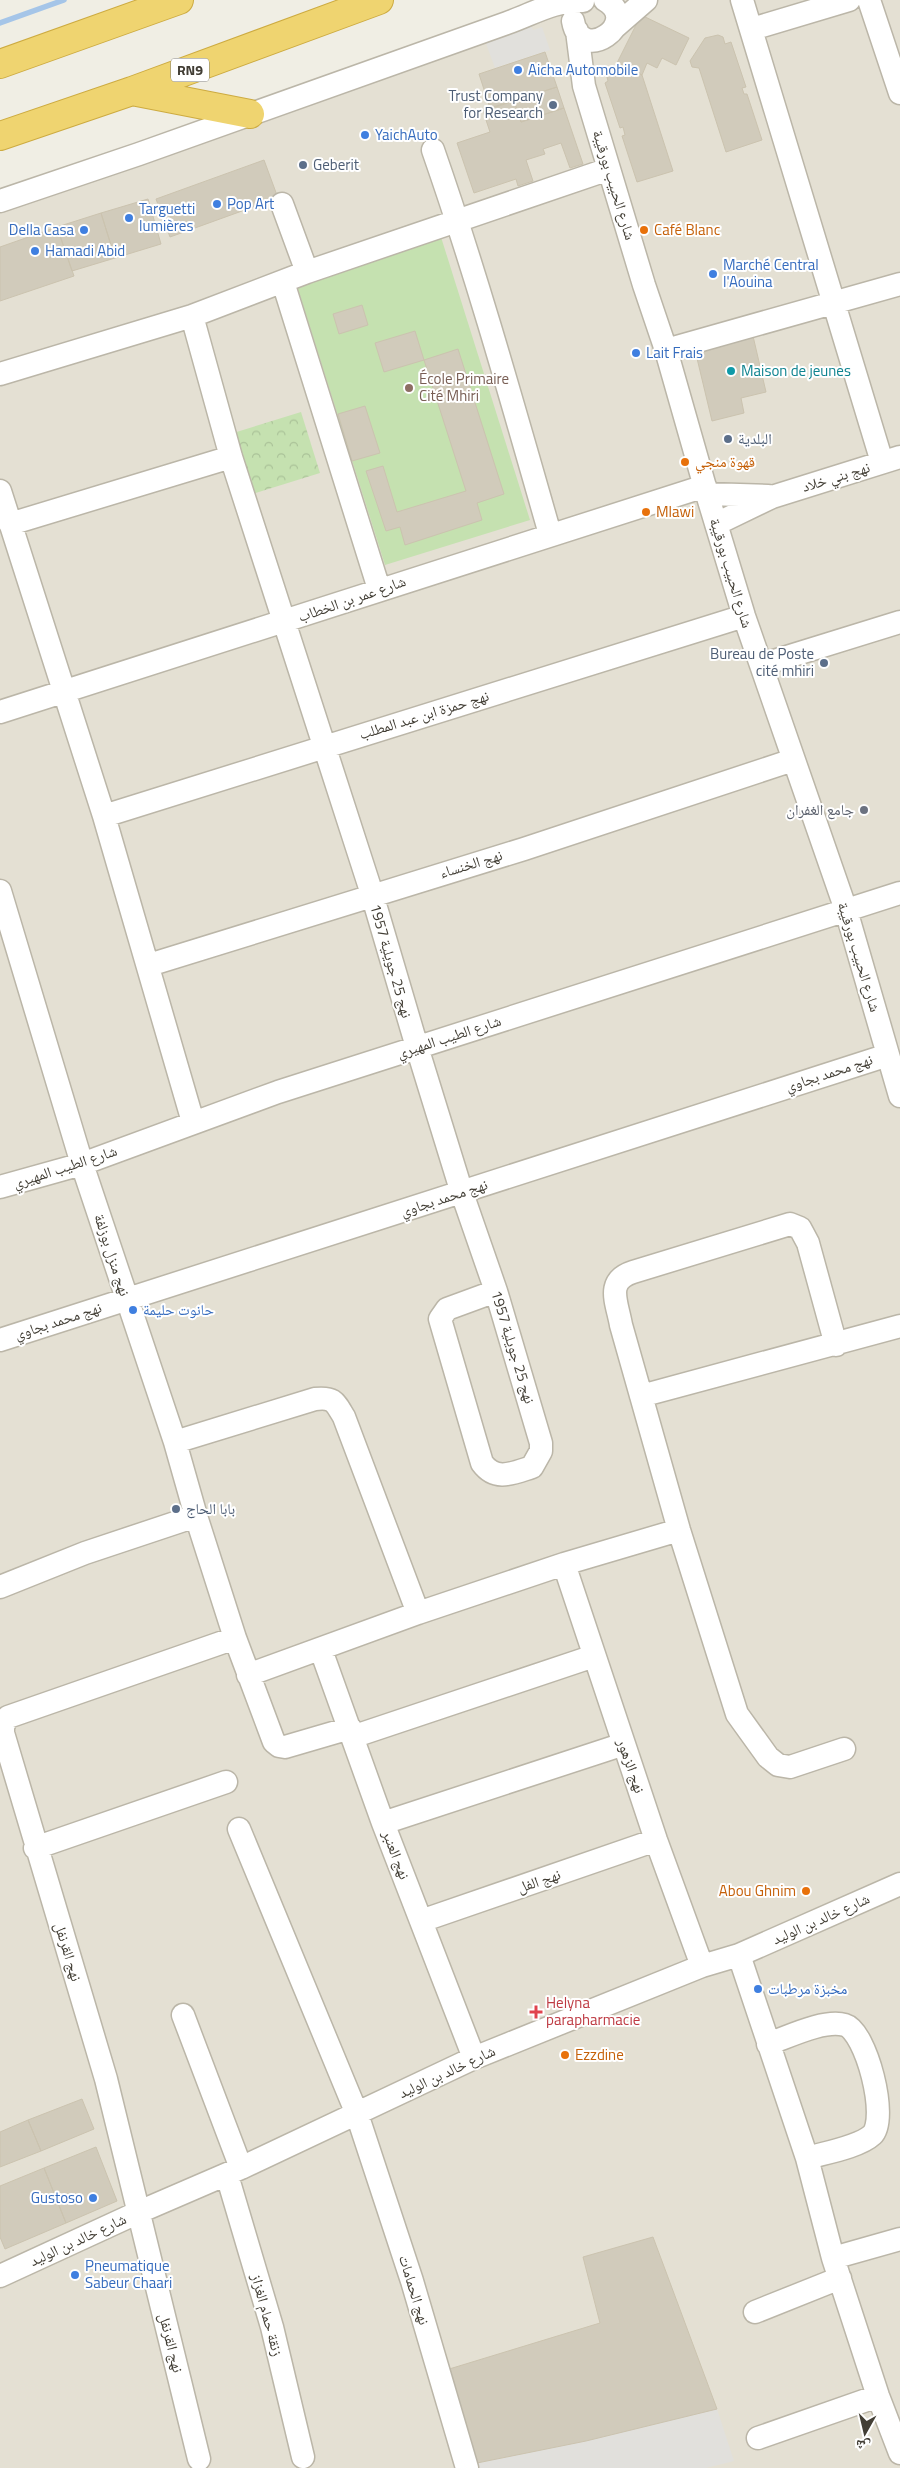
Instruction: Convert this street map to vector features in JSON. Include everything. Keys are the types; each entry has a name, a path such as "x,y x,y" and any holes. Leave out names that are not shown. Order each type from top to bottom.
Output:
{"highway":[{"path":"0,64 179,0"},
{"name":"RN9","path":"0,136 132,91 378,0"},
{"path":"132,91 250,114"}],"street":[{"path":"584,0 574,11 575,28 581,36 594,41 611,32 616,13 613,7 605,0"},
{"path":"0,200 519,19 563,1 584,0"},
{"name":"شارع الحبيب بورقيبة","path":"590,104 586,67 611,32 646,0"},
{"path":"742,0 834,304 891,460"},
{"path":"752,29 849,0"},
{"path":"869,0 900,92"},
{"path":"519,19 542,18 575,28"},
{"name":"شارع الحبيب بورقيبة","path":"575,28 581,67 590,104 666,350 716,524 744,616 846,910 900,1096"},
{"path":"433,150 457,220 550,534"},
{"path":"0,374 192,316 307,272 609,169"},
{"path":"282,204 307,272"},
{"path":"283,282 379,589"},
{"path":"666,350 900,284"},
{"name":"نهج 25 جويلية 1957","path":"192,316 231,457 372,894 417,1047 462,1193 496,1291 541,1443 541,1451 532,1467 505,1476 487,1470 482,1463 441,1325 442,1315 447,1309 496,1291"},
{"path":"10,524 231,457"},
{"name":"نهج بني خلاد","path":"716,524 772,497 891,460"},
{"name":"شارع عمر بن الخطاب","path":"0,712 285,622 379,589 550,534 706,490"},
{"name":"نهج بني خلاد","path":"706,490 772,497"},
{"path":"0,491 66,692 104,816 149,964 193,1122"},
{"name":"نهج حمزة ابن عبد المطلب","path":"104,816 325,745 744,616"},
{"path":"761,666 900,622"},
{"name":"نهج الخنساء","path":"149,964 524,848 793,760"},
{"name":"نهج منزل بوزلفة","path":"0,891 82,1164 175,1442 196,1516 235,1638 274,1742 279,1746 285,1747 351,1732"},
{"name":"شارع الطيب المهيري","path":"0,1187 82,1164 193,1122 417,1047 900,893"},
{"name":"نهج محمد بجاوي","path":"0,1340 888,1055"},
{"path":"836,1345 808,1243 800,1228 790,1224 622,1276 616,1283 616,1299 641,1396 731,1701 737,1714 768,1757 778,1765 790,1767 844,1750"},
{"path":"641,1396 744,1367 836,1345 900,1326"},
{"path":"175,1442 316,1400 328,1398 336,1403 344,1417 418,1613"},
{"path":"0,1587 85,1553 196,1516"},
{"path":"248,1675 321,1650 418,1613 564,1564 680,1530"},
{"name":"نهج الزهور","path":"564,1564 656,1840 702,1966"},
{"name":"نهج القرنفل","path":"199,2459 106,2079 35,1848 5,1760 2,1733 3,1726 8,1718 235,1638"},
{"name":"نهج العنبر","path":"321,1650 383,1823 474,2058"},
{"path":"351,1732 594,1656"},
{"path":"383,1823 624,1744"},
{"path":"35,1848 226,1782"},
{"name":"نهج الحمامات","path":"239,1829 357,2114 412,2281 467,2468"},
{"name":"نهج الفل","path":"421,1922 656,1840"},
{"name":"شارع خالد بن الوليد","path":"0,2276 139,2212 234,2172 474,2058 702,1966 739,1955 900,1884"},
{"path":"739,1955 807,2158 837,2268 878,2396 900,2453"},
{"name":"زنقة حمام الغزاز","path":"183,2015 234,2172 303,2457"},
{"path":"768,2044 833,2024 846,2025 855,2030 861,2039 878,2100 878,2125 874,2134 866,2140 807,2158"},
{"path":"755,2312 837,2268 900,2238"},
{"path":"758,2438 878,2396"}],"shaded area":[{"path":"542,0 900,0 900,2468 0,2468 0,197"},
{"path":"531,25 533,30 542,27 550,50 495,68 485,41"},
{"path":"717,2409 734,2461 706,2468 479,2468 477,2463"}],"green space":[{"name":"École Primaire Cité Mhiri","path":"441,237 530,520 385,565 296,283"},
{"path":"301,412 320,473 249,495 230,434"}],"building":[{"path":"641,15 689,38 676,65 662,58 657,68 647,63 642,75 617,63"},
{"path":"718,35 723,37 725,44 731,42 746,87 742,88 744,94 747,94 762,140 726,152 699,68 692,67 690,61 705,38"},
{"path":"545,52 557,87 490,108 479,74"},
{"path":"623,66 642,75 673,171 637,182 622,136 625,135 623,127 620,128 605,83 608,81 606,73 608,69"},
{"path":"557,87 564,108 521,122 514,101"},
{"path":"514,101 521,122 564,108 583,164 570,168 561,143 543,149 545,154 526,160 533,181 518,186 516,179 474,193 457,143 490,132 483,111"},
{"path":"264,160 278,198 170,237 156,199"},
{"path":"148,199 161,244 115,258 101,213"},
{"path":"101,213 115,258 72,271 57,227"},
{"path":"57,227 74,276 0,301 0,247"},
{"path":"362,305 368,325 339,334 333,314"},
{"path":"415,331 424,360 384,372 375,343"},
{"name":"Maison de jeunes","path":"753,336 766,392 741,398 744,413 712,421 695,350"},
{"path":"458,349 504,494 477,503 482,520 405,545 400,527 386,531 366,471 383,466 397,512 466,491 424,360"},
{"path":"365,406 380,453 352,461 338,414"},
{"path":"82,2099 94,2129 41,2151 28,2120"},
{"path":"28,2120 41,2151 0,2167 0,2132"},
{"path":"96,2147 117,2201 66,2223 44,2168"},
{"path":"44,2168 66,2223 5,2249 0,2237 0,2186"},
{"path":"653,2237 717,2409 586,2441 477,2463 446,2370 600,2323 583,2257"}],"waterway":[{"path":"0,23 64,0"}],"place":[{"name":"Aicha Automobile","path":"518,70"},
{"name":"Trust Company for Research","path":"553,105"},
{"name":"YaichAuto","path":"365,135"},
{"name":"Geberit","path":"303,165"},
{"name":"Pop Art","path":"217,204"},
{"name":"Targuetti lumières","path":"129,218"},
{"name":"Della Casa","path":"84,230"},
{"name":"Café Blanc","path":"644,230"},
{"name":"Hamadi Abid","path":"35,251"},
{"name":"Marché Central l'Aouina","path":"713,274"},
{"name":"Lait Frais","path":"636,353"},
{"name":"Maison de jeunes","path":"731,371"},
{"name":"École Primaire Cité Mhiri","path":"409,388"},
{"name":"البلدية","path":"728,439"},
{"name":"قهوة منجي","path":"685,462"},
{"name":"Mlawi","path":"646,512"},
{"name":"Bureau de Poste cité mhiri","path":"824,663"},
{"name":"جامع الغفران","path":"864,810"},
{"name":"حانوت حليمة","path":"133,1310"},
{"name":"بابا الحاج","path":"176,1509"},
{"name":"Abou Ghnim","path":"806,1891"},
{"name":"مخبزة مرطبات","path":"758,1989"},
{"name":"Helyna parapharmacie","path":"536,2012"},
{"name":"Ezzdine","path":"565,2055"},
{"name":"Gustoso","path":"93,2198"},
{"name":"Pneumatique Sabeur Chaari","path":"75,2275"}]}
